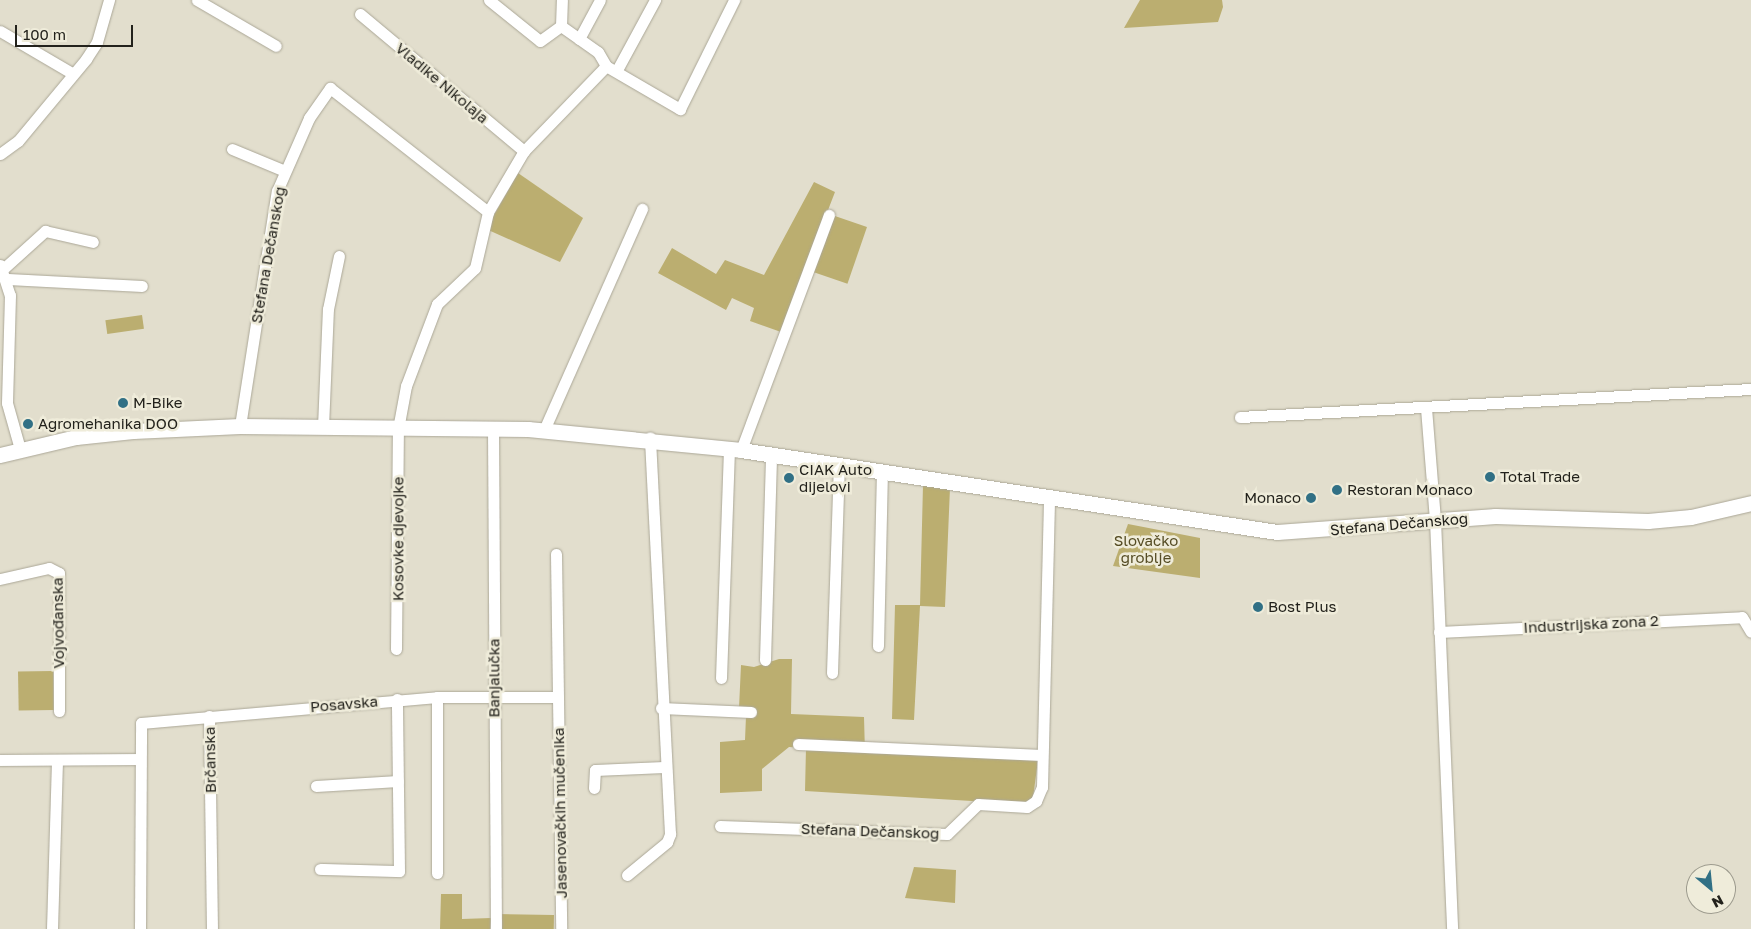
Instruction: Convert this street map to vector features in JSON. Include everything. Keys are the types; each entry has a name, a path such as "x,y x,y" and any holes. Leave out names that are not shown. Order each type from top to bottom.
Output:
{"main road":[{"name":"Stefana Dečanskog","path":"0,455 20,449 125,432 240,426 544,430 650,438 772,454 1049,494 1218,526 1276,532 1526,515 1648,521 1692,517 1751,503"}],"street":[{"path":"0,154 18,141 97,42 109,0"},
{"path":"197,0 276,46"},
{"path":"489,0 540,41 561,26"},
{"path":"561,26 562,0"},
{"path":"579,39 600,0"},
{"path":"398,428 406,386 437,304 475,268 488,212 524,151 612,68 655,0"},
{"path":"561,26 598,52 612,68 680,109 734,0"},
{"name":"Vladike Nikolaja","path":"360,14 524,151"},
{"path":"0,30 72,73"},
{"name":"Stefana Dečanskog","path":"240,426 276,191 309,118 334,86 488,212"},
{"path":"232,149 285,171"},
{"path":"544,430 642,209"},
{"path":"721,678 735,449 829,215"},
{"path":"20,449 7,404 3,271 46,231 93,242"},
{"path":"323,427 328,309 339,256"},
{"path":"3,271 142,286"},
{"path":"1240,417 1751,389"},
{"path":"1426,408 1435,520 1452,929"},
{"name":"Kosovke djevojke","path":"396,649 398,428"},
{"name":"Banjalučka","path":"492,428 496,929"},
{"path":"627,875 666,842 670,834 661,708 650,438"},
{"path":"765,660 772,454"},
{"path":"832,673 840,465"},
{"path":"878,646 882,471"},
{"path":"798,744 1042,756 1049,494"},
{"name":"Jasenovačkih mučenika","path":"556,554 561,929"},
{"name":"Vojvođanska","path":"0,579 49,568 59,573 59,711"},
{"name":"Industrijska zona 2","path":"1439,632 1742,617 1751,632"},
{"path":"437,696 438,873"},
{"path":"397,699 437,696 558,697"},
{"name":"Posavska","path":"209,716 397,699 399,871 320,869"},
{"path":"661,708 751,712"},
{"name":"Brčanska","path":"140,929 138,759 141,723 209,716 212,929"},
{"name":"Stefana Dečanskog","path":"720,826 947,834 978,804 1027,807 1036,801 1042,787 1042,756"},
{"path":"0,760 138,759"},
{"path":"52,929 56,760"},
{"path":"594,788 595,770 664,767"},
{"path":"316,786 398,781"}],"green space":[{"path":"1140,0 1222,0 1223,7 1218,22 1124,28"},
{"path":"518,173 583,218 560,262 486,229"},
{"path":"814,182 835,192 781,332 750,321 754,308 732,298 726,310 658,273 672,248 716,274 725,260 764,275"},
{"path":"832,215 867,227 847,284 812,272"},
{"path":"142,315 144,329 107,334 105,320"},
{"path":"923,485 950,488 945,607 920,606 914,720 892,719 895,605 920,605"},
{"name":"Slovačko groblje","path":"1128,524 1200,538 1200,578 1113,566"},
{"path":"779,659 792,659 791,714 864,717 865,753 1038,760 1033,798 1021,804 805,791 806,748 789,747 762,769 762,791 720,793 720,742 745,740 746,716 739,708 741,665 754,667"},
{"path":"53,671 54,710 19,711 18,672"},
{"path":"914,867 956,870 955,903 905,898"},
{"path":"441,894 462,894 462,919 491,918 490,929 440,929"},
{"path":"497,914 554,915 554,929 497,929"}],"place":[{"name":"M-Bike","path":"123,403"},
{"name":"Agromehanika DOO","path":"28,424"},
{"name":"Total Trade","path":"1490,477"},
{"name":"CIAK Auto dijelovi","path":"789,478"},
{"name":"Restoran Monaco","path":"1337,490"},
{"name":"Monaco","path":"1311,498"},
{"name":"Bost Plus","path":"1258,607"}]}
